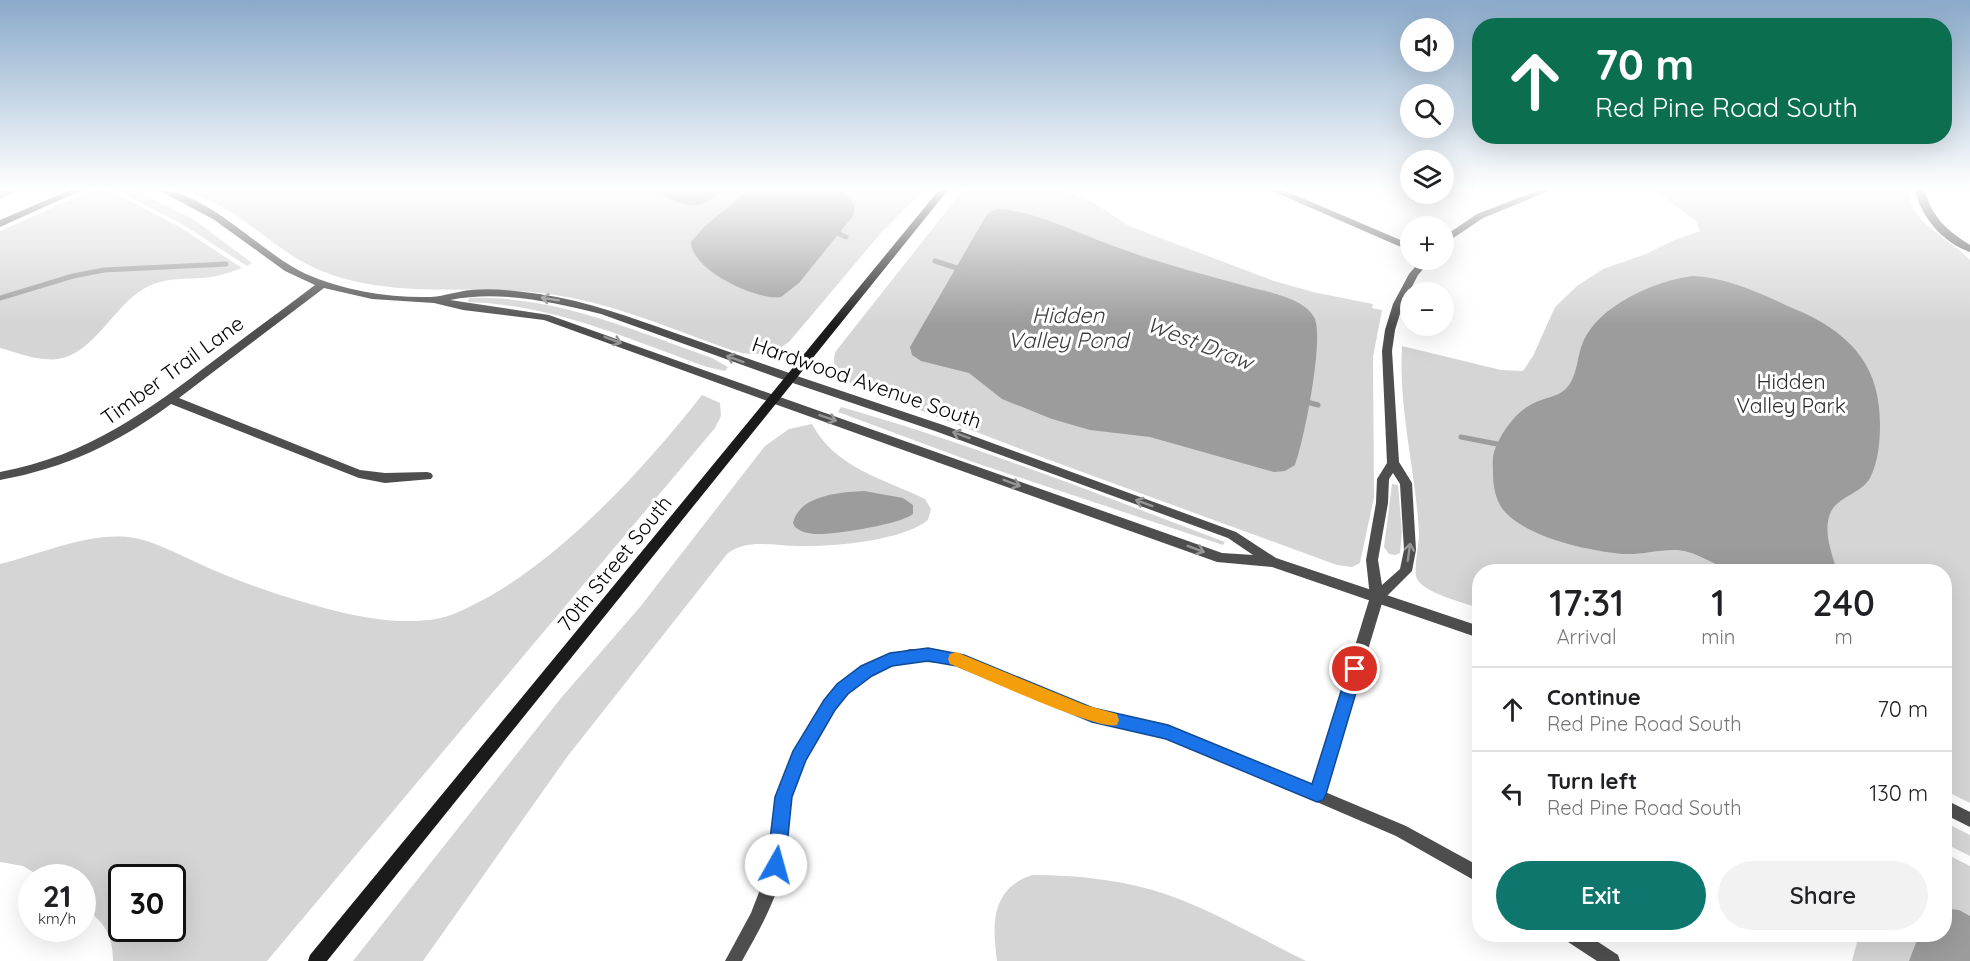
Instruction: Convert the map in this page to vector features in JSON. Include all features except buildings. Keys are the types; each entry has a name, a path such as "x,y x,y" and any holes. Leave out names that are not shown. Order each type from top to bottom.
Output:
{"main road":[{"name":"70th Street South","path":"316,961 907,235"}],"street":[{"name":"Hardwood Avenue South","path":"240,235 281,266 322,284 383,297 434,300 463,307 545,317 1222,558 1272,562 1472,630"},
{"path":"1379,235 1400,244"},
{"path":"1950,235 1970,249"},
{"path":"1377,597 1406,571 1410,550 1406,483 1393,463 1386,372 1389,336 1398,304 1417,270"},
{"name":"Timber Trail Lane","path":"0,476 50,465 87,451 124,431 171,399 322,284"},
{"name":"Hardwood Avenue South","path":"434,300 469,293 501,294 548,298 604,311 790,378 939,428 1232,535 1272,562"},
{"path":"171,399 359,474 385,478 427,476"},
{"path":"1317,794 1377,597 1372,560 1382,503 1383,479 1393,463"},
{"path":"733,961 757,918 774,874 784,797 798,757 830,705 843,689 866,671 890,660 928,655 958,660 1092,715 1168,732 1401,831 1472,871"},
{"path":"1952,811 1970,820"},
{"path":"1583,942 1612,961"}],"green space":[{"path":"0,235 191,235 242,268 217,276 167,280 153,284 122,307 88,344 75,353 61,358 45,359 0,348"},
{"path":"199,235 214,235 252,263 247,266"},
{"path":"262,235 879,235 789,342 769,352 756,354 734,351 591,302 542,293 416,289 367,284 325,272 286,252"},
{"path":"928,235 1152,235 1274,281 1313,292 1373,304 1372,308 1382,310 1373,357 1374,497 1360,563 1352,567 1337,565 1044,458 857,386 841,377 835,368 836,351"},
{"name":"Hidden Valley Park","path":"1689,235 1940,235 1970,260 1970,803 1952,794 1952,564 1472,564 1472,606 1436,593 1417,579 1419,534 1405,417 1401,370 1402,346 1501,370 1523,371 1533,356 1555,307 1577,286 1603,269 1646,254"},
{"path":"469,298 532,302 563,308 653,336 712,358 728,367 725,371 707,367 619,334 561,316 500,304 468,302"},
{"path":"702,395 720,403 721,416 715,428 267,961 113,961 111,942 186,942 186,864 108,864 108,934 96,917 96,864 18,865 0,862 0,564 80,541 128,537 156,544 260,588 337,611 396,621 441,618 464,609 505,587 536,565 598,512 654,453"},
{"path":"841,407 987,453 1225,542 1223,545 973,462 838,412"},
{"path":"812,424 822,439 847,462 925,499 931,509 928,520 902,533 884,538 847,544 812,546 752,544 727,554 567,757 423,961 353,961 561,698 640,607 765,446 789,429"},
{"path":"1392,484 1398,485 1402,532 1400,553 1395,555 1389,554 1384,547"},
{"path":"1952,826 1970,835 1970,856 1952,847"},
{"path":"1952,857 1970,866 1970,961 1852,961 1857,942 1952,942"},
{"path":"1032,875 1101,879 1168,895 1203,909 1306,961 997,961 995,921 997,909 1009,889"}],"water":[{"path":"697,235 838,235 799,283 781,297 757,294 727,282 702,263 694,253 691,242"},
{"name":"Hidden Valley Pond","path":"975,235 1084,235 1151,259 1294,300 1309,310 1317,328 1315,366 1299,453 1295,465 1285,471 1274,472 1150,437 1090,430 1052,419 1002,399 969,373 921,361 912,355 910,347"},
{"path":"1692,276 1721,280 1750,289 1804,313 1822,322 1850,344 1869,371 1879,405 1878,452 1870,478 1861,488 1838,503 1830,514 1827,528 1835,564 1717,564 1692,553 1678,550 1623,554 1594,550 1560,542 1529,529 1505,512 1499,504 1494,484 1493,457 1497,445 1510,424 1527,407 1566,389 1574,375 1583,342 1602,317 1615,306 1645,289"},
{"path":"864,491 903,498 913,505 913,514 882,525 826,534 805,532 795,527 793,523 803,506 812,501 833,494"},
{"path":"1952,909 1970,916 1970,961 1909,961 1916,942 1952,942"}],"waterway":[{"name":"West Draw","path":"841,235 846,237"},
{"name":"West Draw","path":"935,261 963,270"},
{"name":"West Draw","path":"0,298 73,276 104,270 226,264"},
{"name":"West Draw","path":"1303,401 1318,405"},
{"path":"1461,437 1497,444"}],"slow traffic":[{"path":"956,659 1084,712 1111,720"}],"route":[{"path":"776,865 784,797 798,757 830,705 843,689 866,671 890,660 928,655 958,660 1092,715 1168,732 1317,794 1355,669"}]}
